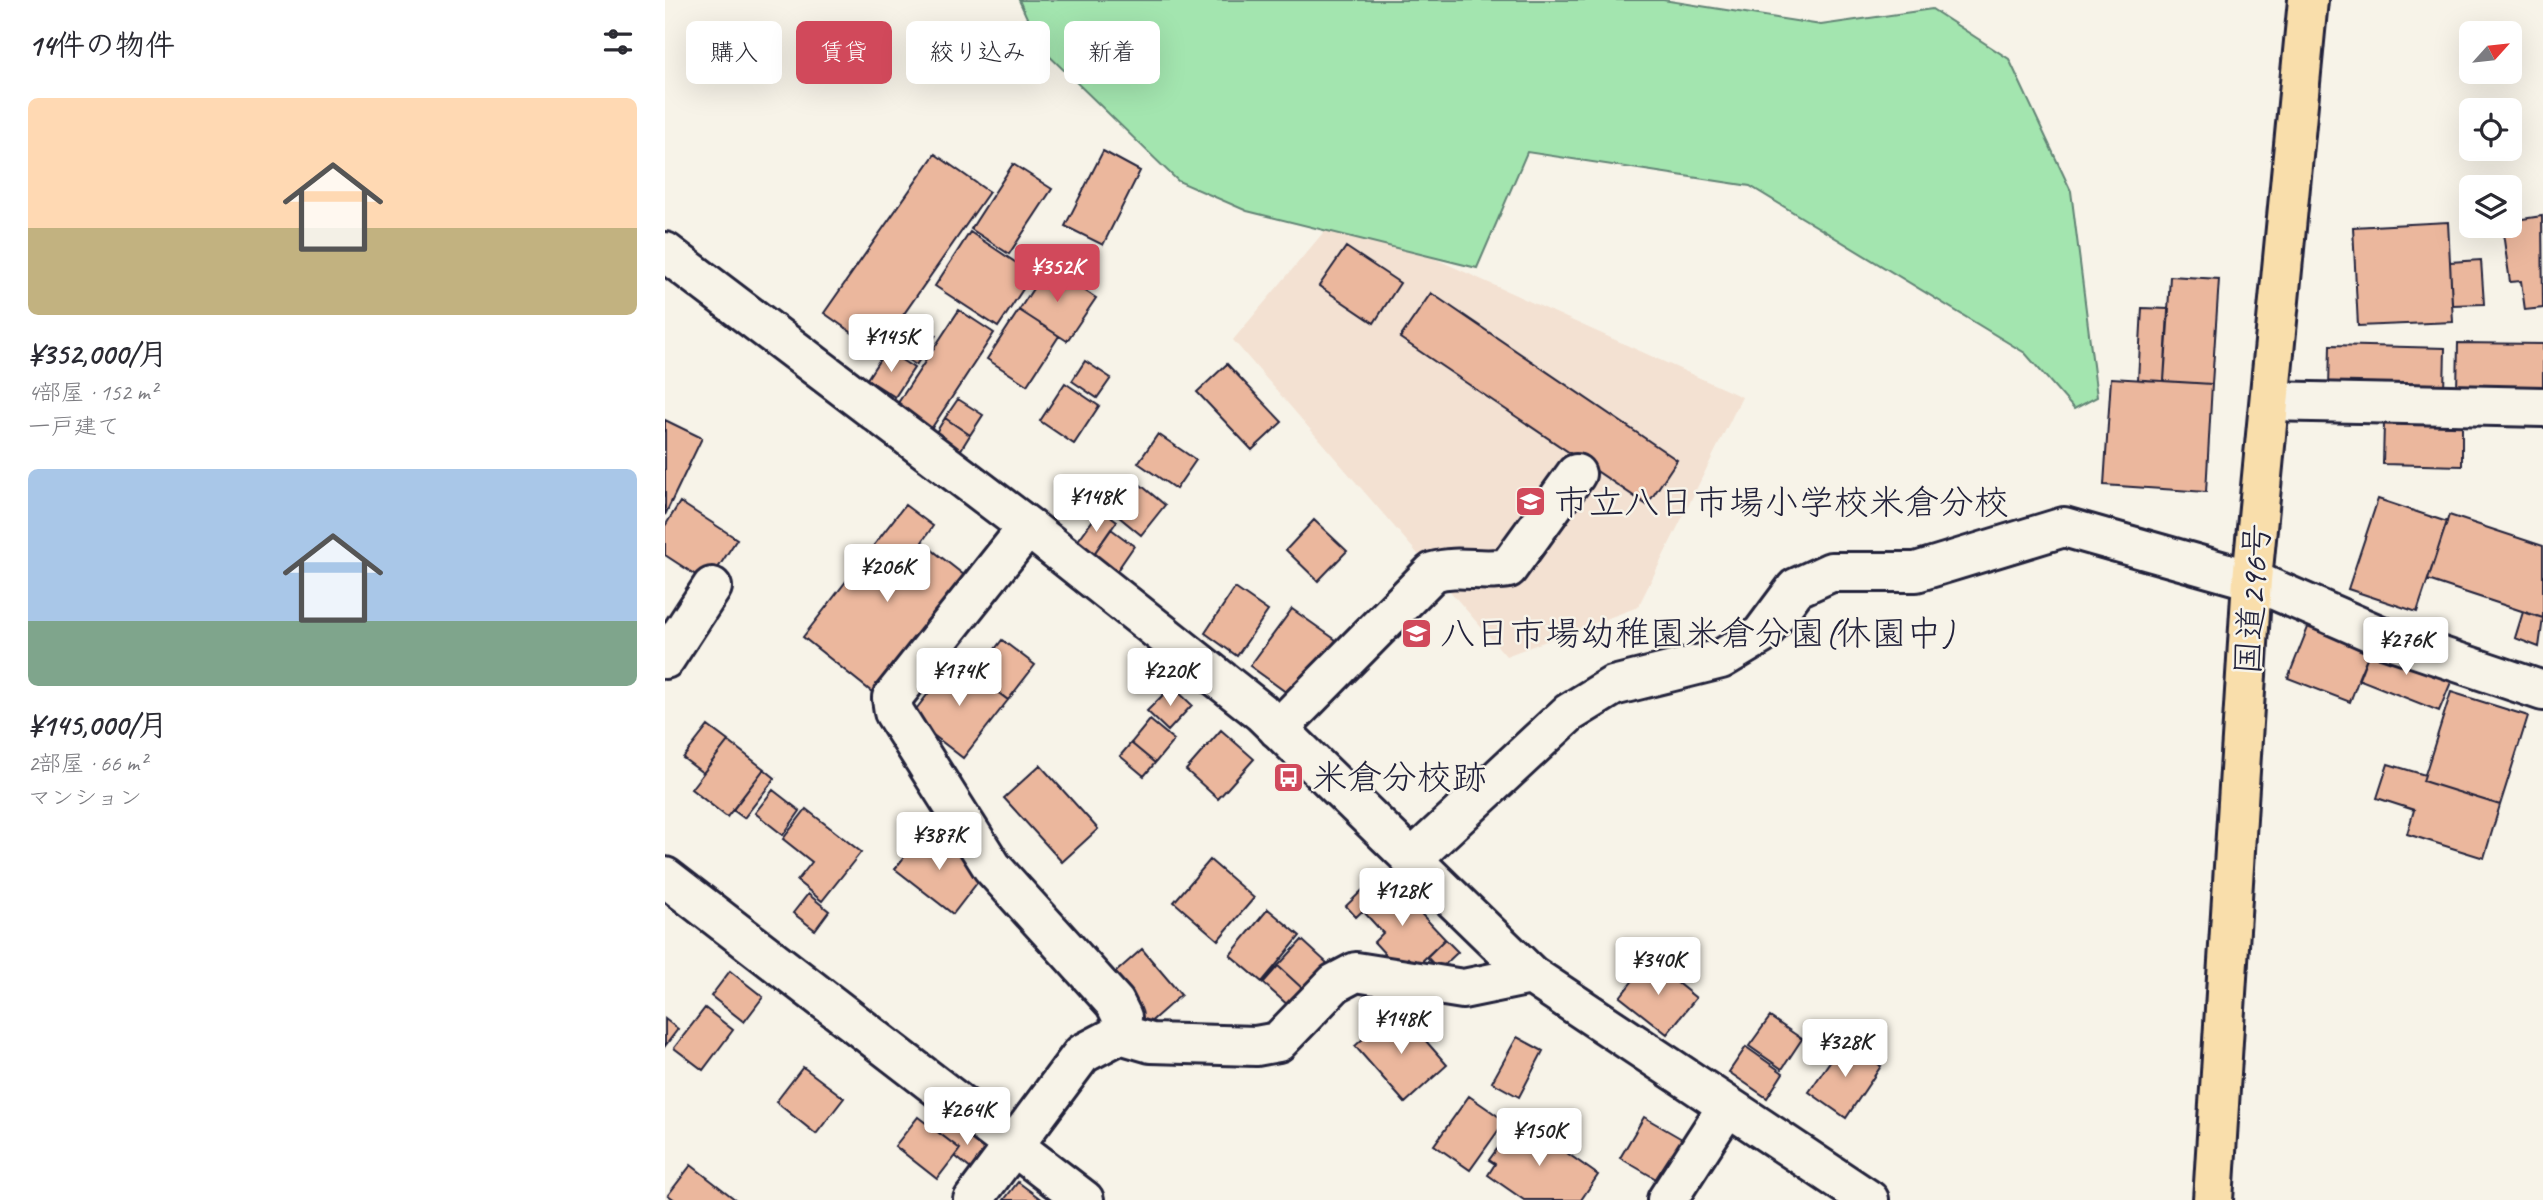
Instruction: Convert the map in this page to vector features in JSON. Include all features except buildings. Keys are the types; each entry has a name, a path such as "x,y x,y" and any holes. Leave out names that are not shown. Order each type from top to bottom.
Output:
{"highway":[{"name":"国道296号","path":"2213,1200 2252,580 2308,0"}],"street":[{"path":"665,252 1028,527 1278,729 1531,975 1869,1200"},
{"path":"2270,401 2543,407"},
{"path":"1278,729 1433,572 1450,567 1484,572 1508,568 1576,474"},
{"path":"1028,527 892,698 894,712 992,867 1115,1003 1122,1017 1120,1034"},
{"path":"1411,860 1569,713 1613,686 1721,659 1761,635 1796,588 1831,572 1916,572 2064,527 2252,580 2383,637 2543,691"},
{"path":"665,659 712,587"},
{"path":"665,877 1084,1200"},
{"path":"973,1200 1082,1054 1120,1034 1151,1043 1256,1046 1278,1042 1335,983 1356,972 1463,989 1531,975"},
{"path":"1667,1200 1727,1107"}],"shaded area":[{"name":"市立八日市場小学校米倉分校","path":"1338,215 1742,397 1638,607 1506,656 1233,340"}],"green space":[{"path":"1019,0 1663,0 1821,25 1932,9 2009,59 2071,191 2097,397 2074,409 2025,353 1750,186 1527,152 1477,268 1247,211 1178,181 1078,84 1160,84 1160,21 1064,21 1064,70 1050,57 1050,21 1028,21"}],"place":[{"name":"市立八日市場小学校米倉分校","path":"1531,502"},
{"name":"八日市場幼稚園米倉分園(休園中)","path":"1417,633"},
{"name":"米倉分校跡","path":"1289,777"}]}
